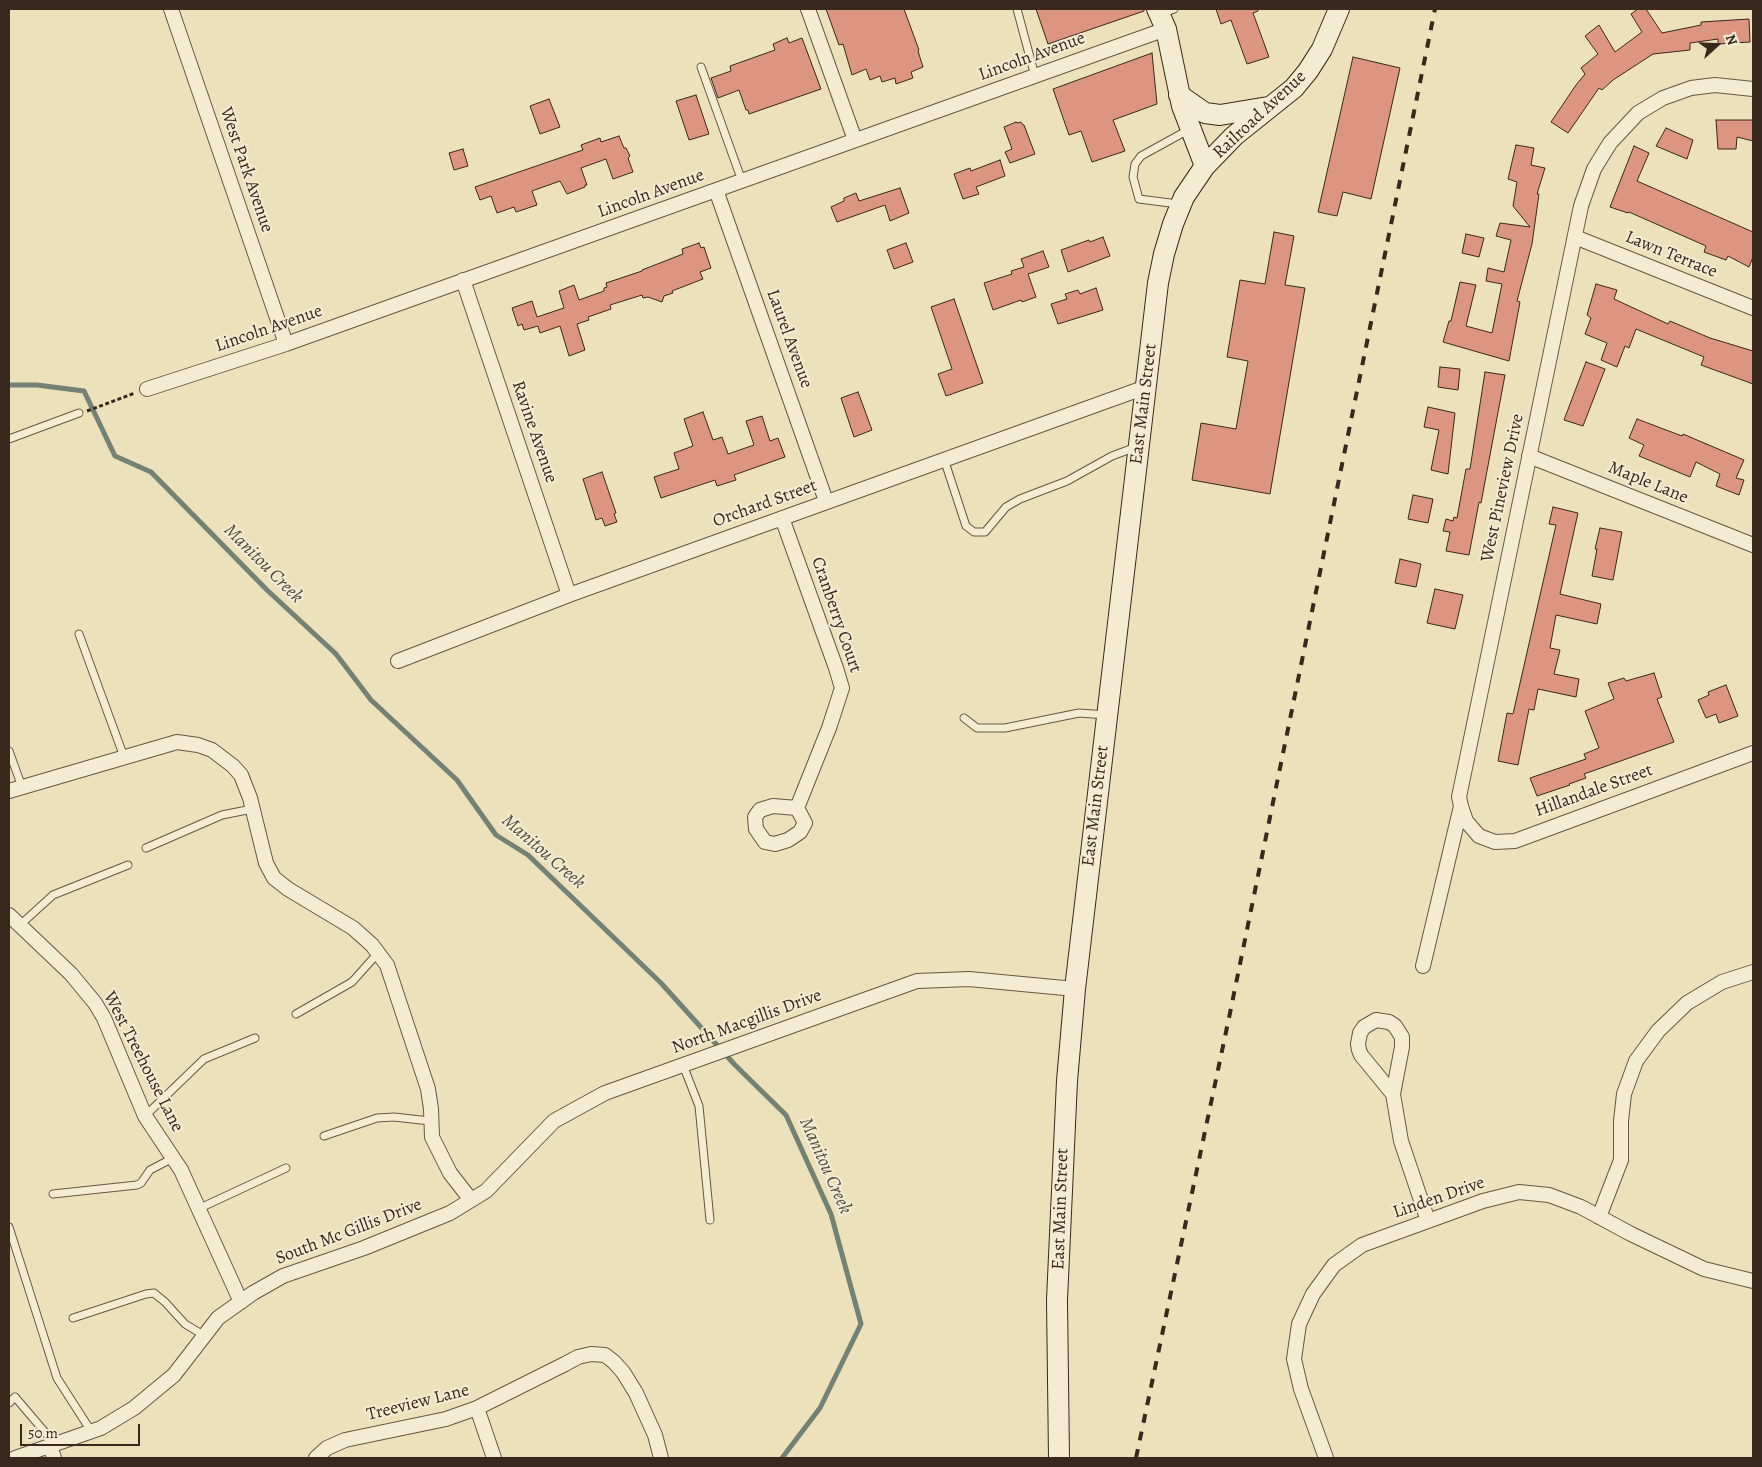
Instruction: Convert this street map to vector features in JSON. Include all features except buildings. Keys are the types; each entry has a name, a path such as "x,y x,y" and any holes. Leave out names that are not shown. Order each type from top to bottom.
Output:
{"main road":[{"name":"Railroad Avenue","path":"1205,166 1234,136 1294,88 1322,49 1340,9"},
{"path":"1164,15 1182,106 1205,166"},
{"path":"1179,94 1205,113 1220,115 1270,107"},
{"name":"East Main Street","path":"1059,1458 1058,1300 1067,1081 1075,989 1160,273 1173,224 1184,197 1205,166"}],"street":[{"name":"West Park Avenue","path":"171,9 286,344"},
{"path":"808,9 856,140"},
{"name":"Lincoln Avenue","path":"147,389 286,344 1036,76 1164,15"},
{"name":"West Pineview Drive","path":"1423,966 1461,806 1459,797 1581,206 1594,169 1615,137 1638,113 1663,98 1690,88 1715,85 1753,89"},
{"name":"Laurel Avenue","path":"716,190 826,501"},
{"name":"Lawn Terrace","path":"1575,237 1753,308"},
{"name":"Ravine Avenue","path":"463,280 569,595"},
{"name":"Orchard Street","path":"398,661 569,595 1146,387"},
{"name":"Maple Lane","path":"1529,456 1753,545"},
{"name":"Cranberry Court","path":"782,518 842,688 829,728 797,808"},
{"path":"18,788 177,742 198,745 212,750 233,766 241,776 252,808 266,862 274,878 288,889 353,928 372,945 387,965 428,1089 432,1137 450,1173 471,1200"},
{"name":"Hillandale Street","path":"1461,806 1466,821 1479,836 1495,842 1515,841 1753,753"},
{"name":"West Treehouse Lane","path":"9,915 71,974 95,1003 104,1018 146,1116 181,1170 241,1302"},
{"path":"1599,1217 1621,1160 1620,1121 1624,1094 1636,1061 1658,1030 1687,1004 1722,982 1753,972"},
{"name":"North Macgillis Drive","path":"471,1200 486,1191 554,1121 605,1092 917,981 969,979 1075,989"},
{"path":"1393,1094 1359,1050 1360,1033 1364,1027 1376,1020 1390,1022 1402,1036 1402,1047 1393,1094 1401,1141 1428,1221"},
{"name":"Linden Drive","path":"1326,1458 1301,1389 1294,1359 1299,1324 1313,1294 1334,1265 1362,1246 1483,1201 1519,1192 1549,1194 1581,1207 1630,1234 1704,1269 1753,1281"},
{"name":"South Mc Gillis Drive","path":"15,1458 53,1449 100,1428 141,1403 174,1375 218,1318 283,1276 364,1248 450,1213 471,1200"},
{"name":"Treeview Lane","path":"316,1458 327,1448 346,1440 446,1418 477,1408 578,1357 591,1354 605,1355 623,1372 636,1393 655,1435 661,1458"},
{"path":"477,1408 494,1458"}],"lane":[{"path":"1017,9 1036,76"},
{"path":"701,67 742,181"},
{"path":"1181,205 1139,199 1134,177 1134,164 1141,156 1190,129"},
{"path":"9,439 79,413"},
{"path":"944,459 966,526 974,532 985,532 1006,507 1020,499 1067,481 1112,456 1139,446"},
{"path":"79,634 124,757"},
{"path":"964,718 977,728 1005,728 1079,714 1107,715"},
{"path":"9,751 18,788"},
{"path":"146,848 222,815 252,808"},
{"path":"20,925 53,896 128,865"},
{"path":"296,1014 352,982 378,953"},
{"path":"146,1116 204,1059 255,1038"},
{"path":"683,1064 699,1106 710,1220"},
{"path":"324,1136 377,1118 394,1117 430,1121"},
{"path":"53,1194 137,1185 141,1183 150,1170 173,1158"},
{"path":"198,1209 286,1168"},
{"path":"9,1227 57,1378 90,1431"},
{"path":"73,1318 154,1293 185,1324 205,1336"},
{"path":"9,1403 15,1397 53,1449"}],"path":[{"path":"79,413 147,389"}],"waterway":[{"name":"Manitou Creek","path":"9,385 37,385 84,391 115,456 151,472 267,590 336,654 371,700 457,780 496,835 528,855 661,983 735,1065 786,1115 831,1214 861,1324 820,1408 782,1458"}],"railway":[{"path":"1136,1458 1230,1013 1435,9"}]}
